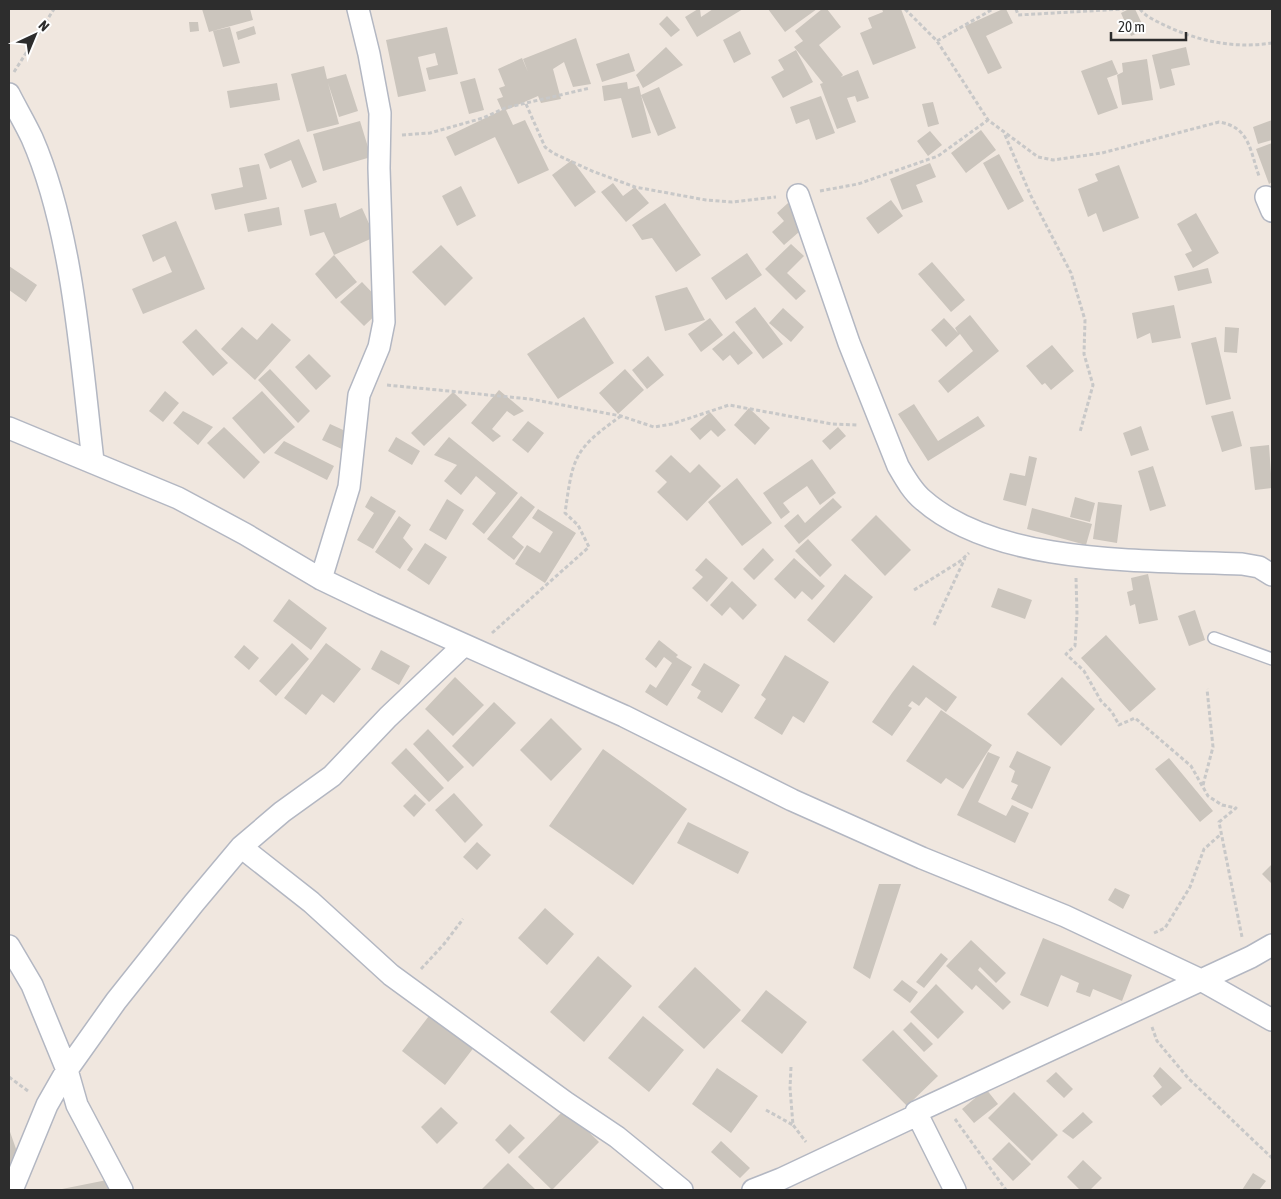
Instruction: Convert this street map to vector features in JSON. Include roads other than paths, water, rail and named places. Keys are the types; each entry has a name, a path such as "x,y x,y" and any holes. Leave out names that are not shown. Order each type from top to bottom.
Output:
{"street":[{"path":"321,579 346,501 357,406 379,347 384,322 380,113 370,54 358,9"},
{"path":"9,94 32,138 50,189 63,240 80,348 93,461"},
{"path":"798,195 849,343 898,466 909,485 923,500 960,526 988,536 1071,556 1242,564 1259,567 1272,575"},
{"path":"9,428 93,461 178,498 245,534 321,579 468,648 624,716 792,800 922,858 1065,916 1201,980 1272,1020"},
{"path":"12,1190 47,1105 67,1070 116,1001 241,847 282,812 332,776 388,717 468,648"},
{"path":"241,847 311,902 376,962 565,1102 624,1142 682,1190"},
{"path":"753,1190 776,1185 814,1164 915,1116 916,1112 1251,958 1272,945"},
{"path":"9,946 32,986 67,1070 78,1105 122,1190"},
{"path":"916,1112 955,1190"}],"lane":[{"path":"1214,638 1272,659"}]}
